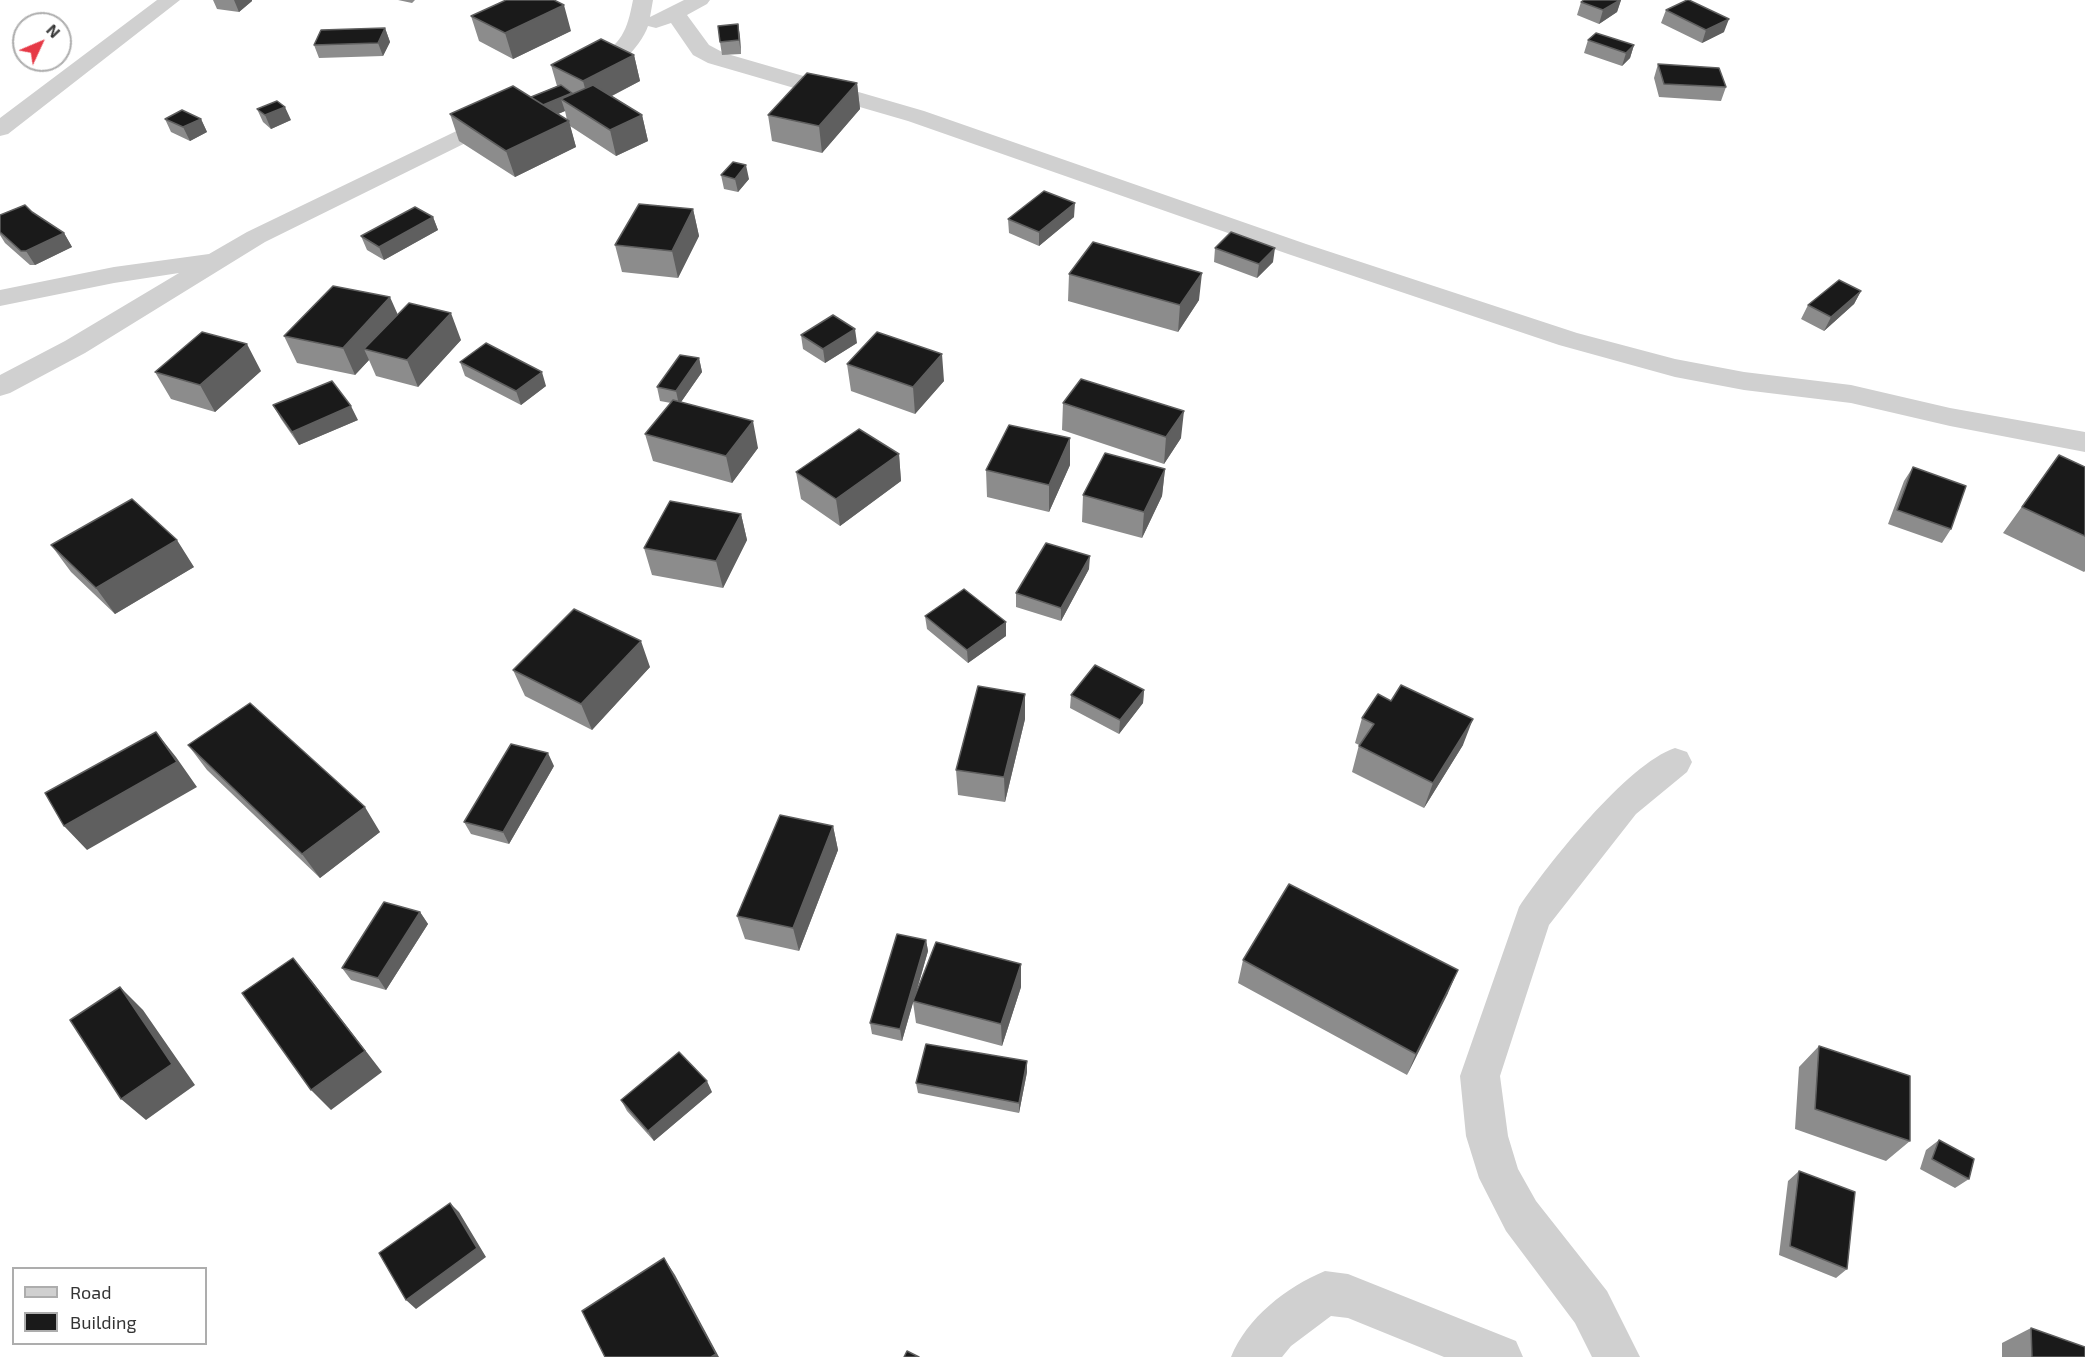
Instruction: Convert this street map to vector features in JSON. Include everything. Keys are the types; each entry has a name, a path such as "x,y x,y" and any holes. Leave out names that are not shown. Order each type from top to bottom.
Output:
{"street":[{"path":"0,129 170,0"},
{"path":"562,85 621,54 638,30 643,0"},
{"path":"638,30 700,0"},
{"path":"675,13 701,50 716,58 916,116 1298,249 1568,339 1675,368 1744,381 1851,394 1950,417 2085,442"},
{"path":"0,387 75,347 256,237 523,105"},
{"path":"0,298 114,275 216,260"},
{"path":"1617,1357 1591,1307 1565,1270 1521,1216 1500,1178 1486,1136 1480,1076 1532,919 1553,889 1623,804 1675,762"},
{"path":"1254,1357 1275,1330 1325,1293 1348,1296 1500,1357"}],"building":[{"path":"506,0 554,0 564,5 505,33 471,16"},
{"path":"1584,0 1620,0 1603,10 1581,2"},
{"path":"1687,0 1729,19 1706,30 1666,10"},
{"path":"738,24 739,40 720,42 718,26"},
{"path":"385,28 378,43 314,45 321,30"},
{"path":"1596,33 1634,45 1626,53 1588,40"},
{"path":"601,39 634,55 583,81 551,65"},
{"path":"1658,64 1719,68 1726,87 1664,84"},
{"path":"807,73 857,83 819,126 768,115"},
{"path":"561,85 572,93 543,105 531,97"},
{"path":"593,85 642,115 610,130 561,99"},
{"path":"513,86 569,121 506,151 450,114"},
{"path":"277,101 285,107 265,115 257,109"},
{"path":"182,110 201,119 183,127 165,119"},
{"path":"733,162 746,165 735,179 721,175"},
{"path":"1044,191 1075,203 1039,232 1008,219"},
{"path":"639,204 693,209 672,251 615,245"},
{"path":"25,205 64,233 26,251 21,251 0,232 0,215"},
{"path":"415,207 433,217 379,247 361,236"},
{"path":"1231,232 1275,248 1259,264 1215,248"},
{"path":"1093,242 1202,273 1180,305 1069,274"},
{"path":"1839,280 1861,291 1831,317 1808,305"},
{"path":"333,286 390,297 343,348 284,336"},
{"path":"409,303 451,313 407,360 364,349"},
{"path":"833,315 855,329 823,349 801,335"},
{"path":"202,332 247,344 200,385 155,372"},
{"path":"877,332 942,354 913,387 847,364"},
{"path":"486,343 542,372 516,391 460,362"},
{"path":"680,355 699,358 676,391 657,387"},
{"path":"1081,379 1184,411 1166,437 1063,403"},
{"path":"332,381 351,406 292,432 273,405"},
{"path":"673,400 753,421 726,456 645,434"},
{"path":"1009,425 1070,438 1049,485 986,470"},
{"path":"859,429 899,454 836,499 796,472"},
{"path":"1105,453 1165,469 1144,512 1083,495"},
{"path":"2059,455 2085,467 2085,536 2022,507"},
{"path":"1913,467 1966,486 1951,529 1897,510"},
{"path":"132,499 177,540 96,588 51,545"},
{"path":"670,501 741,514 716,561 644,548"},
{"path":"1046,543 1090,556 1061,608 1016,593"},
{"path":"964,589 1006,622 967,650 925,616"},
{"path":"574,609 641,641 581,704 513,670"},
{"path":"1095,665 1144,690 1120,720 1071,695"},
{"path":"1401,685 1473,719 1433,783 1359,746 1374,724 1362,718 1378,694 1391,701"},
{"path":"978,686 1025,694 1004,777 956,770"},
{"path":"250,703 365,807 302,854 188,745"},
{"path":"156,732 177,762 64,826 45,793"},
{"path":"511,744 548,753 503,832 464,822"},
{"path":"780,815 833,826 793,928 737,916"},
{"path":"1289,884 1458,970 1416,1054 1243,960"},
{"path":"384,902 420,912 378,978 342,968"},
{"path":"897,934 926,940 900,1029 870,1023"},
{"path":"936,942 1021,964 1001,1024 913,1001"},
{"path":"293,958 365,1051 311,1090 242,993"},
{"path":"120,987 172,1064 121,1099 70,1020"},
{"path":"926,1044 1027,1061 1019,1103 916,1083"},
{"path":"1819,1046 1910,1076 1910,1141 1815,1109"},
{"path":"679,1052 707,1081 648,1131 621,1100"},
{"path":"1939,1140 1974,1159 1969,1179 1932,1159"},
{"path":"1799,1171 1855,1192 1847,1269 1790,1246"},
{"path":"450,1203 477,1248 406,1300 379,1253"},
{"path":"664,1258 716,1354 711,1357 605,1357 582,1311"},
{"path":"2031,1328 2085,1347 2085,1357 2032,1357"},
{"path":"907,1351 919,1357 904,1357"}]}
